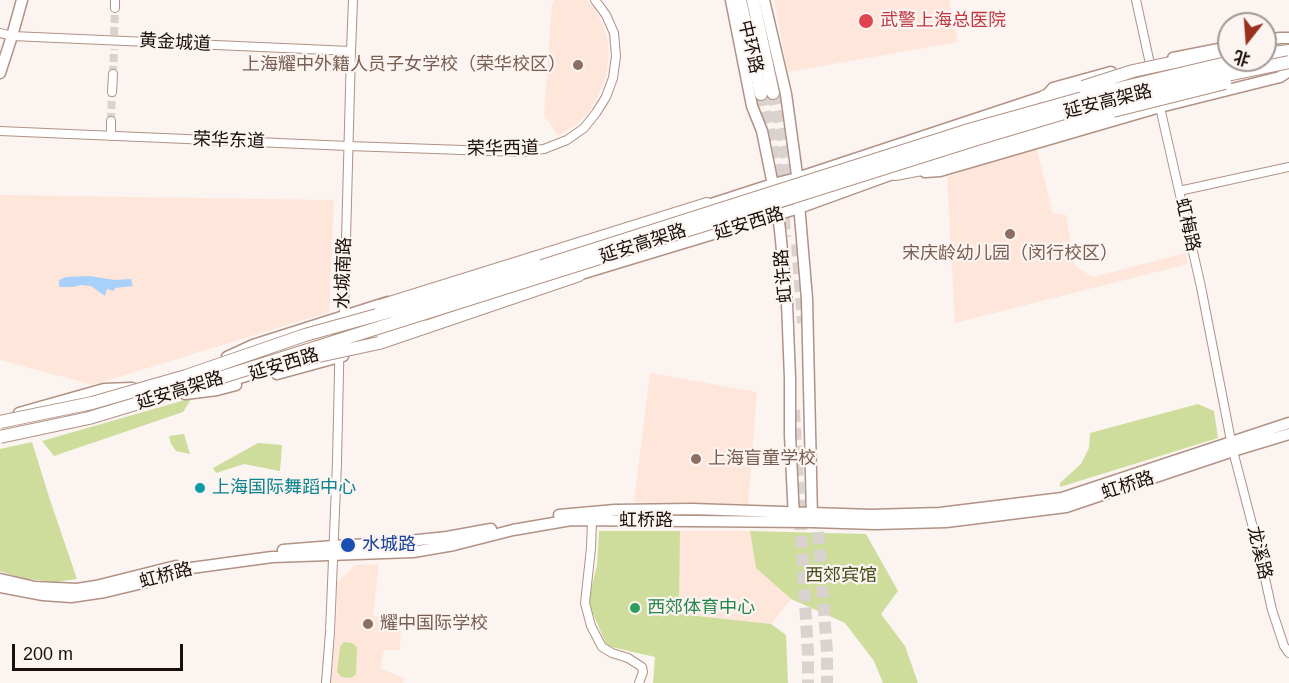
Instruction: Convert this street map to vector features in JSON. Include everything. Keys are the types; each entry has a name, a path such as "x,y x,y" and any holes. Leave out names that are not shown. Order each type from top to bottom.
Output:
{"highway":[{"name":"中环路","path":"740,0 767,93 753,0"},
{"path":"1045,96 1133,71 1170,63 1217,57"},
{"path":"895,174 927,168 1040,131 1263,74 1289,64"},
{"name":"延安高架路","path":"0,437 89,418 1111,99 1289,64"},
{"name":"延安高架路","path":"0,424 92,403 186,375 305,335 466,290 972,129 1108,91 1217,65"},
{"path":"305,335 377,307 707,204"},
{"path":"226,376 379,343 579,275"}],"main road":[{"path":"0,73 22,0"},
{"name":"虹许路","path":"730,0 752,106 762,131 778,215 788,331 794,517"},
{"name":"虹许路","path":"764,0 786,94 797,178 807,298 812,517"},
{"path":"1045,96 1053,88 1137,65 1150,68 1217,50"},
{"name":"延安西路","path":"0,424 88,403 340,327 672,221 707,204 797,178 1045,96 1083,94 1150,68 1217,58"},
{"name":"延安西路","path":"0,442 340,353 529,287 579,275 778,215 913,166 1156,91 1289,64"},
{"path":"895,174 940,171 1160,108 1280,77 1289,71"},
{"path":"194,372 253,345 344,315 450,283 562,244 670,212 707,204"},
{"name":"延安西路","path":"0,417 104,389 139,388"},
{"path":"88,403 93,419"},
{"name":"虹桥路","path":"0,579 35,587 77,589 199,561 271,551 413,552 571,520 940,513 1062,498 1232,446 1289,423"},
{"name":"虹桥路","path":"1232,446 1289,434"},
{"name":"虹桥路","path":"0,587 44,596 71,597 151,581 191,568 447,537 567,514 615,510 692,509 794,517"}],"street":[{"name":"水城南路","path":"333,550 340,327 344,315 353,0"},
{"name":"荣华西道","path":"348,146 520,152 544,149 567,140 584,128 596,113 606,97 613,78 616,56 614,33 606,15 595,0"},
{"name":"虹梅路","path":"1136,0 1201,287 1232,446"},
{"name":"黄金城道","path":"0,33 12,36 351,51"},
{"path":"112,92 113,74"},
{"path":"111,121 111,136"},
{"name":"荣华东道","path":"0,131 348,146"},
{"path":"1179,191 1289,167"},
{"name":"龙溪路","path":"1232,446 1272,610 1284,646 1289,653"},
{"path":"592,520 585,603 591,626 602,647 642,667 643,672 639,683"},
{"path":"326,683 333,550"}],"shaded area":[{"name":"上海耀中外籍人员子女学校（荣华校区）","path":"555,0 586,0 594,8 607,37 609,54 606,77 590,111 578,123 558,136 544,115 552,4"},
{"name":"武警上海总医院","path":"774,0 949,0 958,42 788,72"},
{"name":"宋庆龄幼儿园（闵行校区）","path":"1036,146 1053,213 1066,215 1075,266 1093,277 1186,253 1188,264 955,323 947,177"},
{"path":"1,195 334,200 329,312 93,385 0,360"},
{"name":"上海盲童学校","path":"650,373 757,392 748,506 634,502"},
{"path":"680,531 750,531 756,568 791,599 771,624 679,614"},
{"name":"耀中国际学校","path":"379,564 373,616 401,619 400,650 384,650 380,668 404,678 403,683 330,683 336,629 337,582 356,565"}],"green space":[{"path":"192,398 183,412 54,456 42,441"},
{"path":"1198,404 1214,411 1218,438 1060,487 1060,483 1081,464 1089,448 1090,433"},
{"path":"184,434 190,454 176,451 171,444 169,436"},
{"path":"32,442 77,579 55,582 20,578 0,571 0,449"},
{"path":"258,443 282,445 280,471 244,464 216,473 213,468"},
{"name":"西郊体育中心","path":"599,531 680,531 679,614 771,624 786,635 788,683 653,683 655,657 607,646 588,602 597,565"},
{"name":"西郊宾馆","path":"750,531 866,534 898,591 881,614 905,646 918,683 883,683 874,661 845,623 791,599 756,568"},
{"path":"344,642 352,643 357,647 356,674 351,678 341,677 337,672 340,647"}],"water":[{"path":"89,276 115,280 131,279 133,286 115,288 114,291 107,289 105,296 91,286 59,287 59,280 66,277"}],"tunnel":[{"path":"114,35 115,8"},
{"path":"113,74 114,49"},
{"path":"111,121 112,92"},
{"path":"773,93 793,188"},
{"path":"761,94 783,198 785,237"},
{"path":"797,244 803,323"},
{"path":"794,410 808,683"},
{"path":"817,514 827,683"}],"place":[{"name":"武警上海总医院","path":"866,21"},
{"name":"上海耀中外籍人员子女学校（荣华校区）","path":"578,65"},
{"name":"宋庆龄幼儿园（闵行校区）","path":"1010,234"},
{"name":"上海盲童学校","path":"696,459"},
{"name":"上海国际舞蹈中心","path":"200,488"},
{"name":"水城路","path":"348,545"},
{"name":"西郊体育中心","path":"635,608"},
{"name":"耀中国际学校","path":"368,624"}]}
